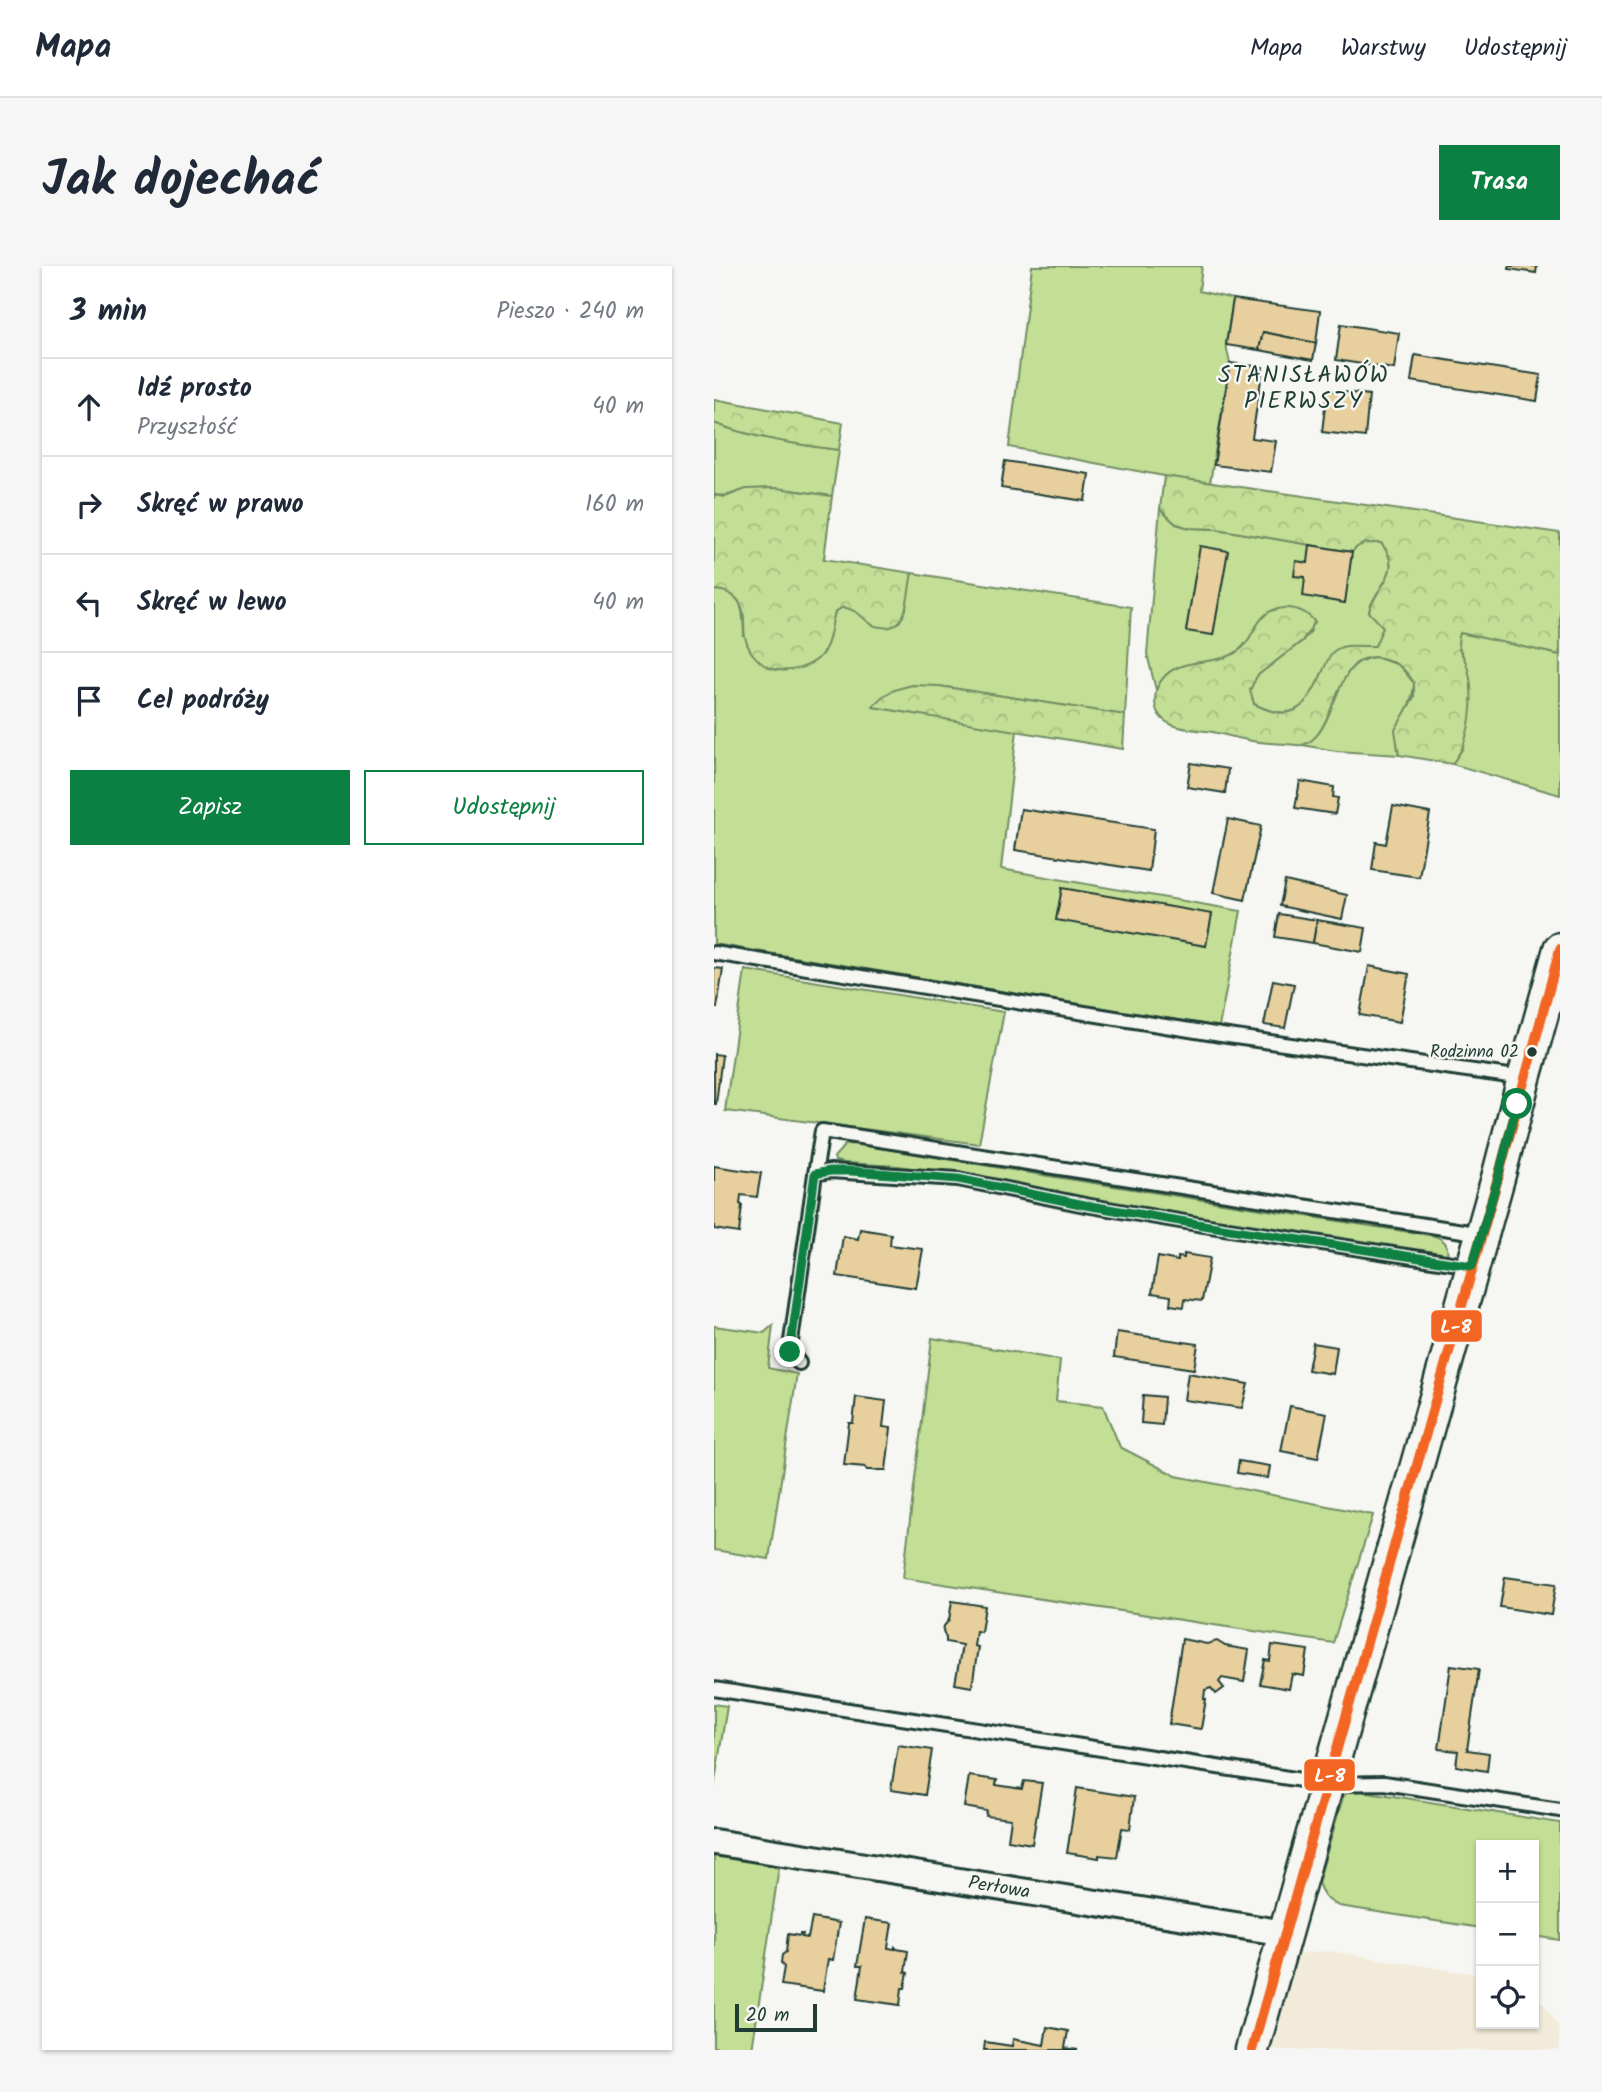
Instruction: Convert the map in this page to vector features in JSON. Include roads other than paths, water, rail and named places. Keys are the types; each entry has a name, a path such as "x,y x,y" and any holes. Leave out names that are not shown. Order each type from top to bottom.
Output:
{"street":[{"path":"1252,2050 1560,949"},
{"name":"Perłowa","path":"714,1842 1285,1933"}],"lane":[{"path":"714,953 1221,1035 1524,1078"},
{"path":"799,1363 790,1352 791,1341 822,1131 1482,1234"},
{"path":"815,1174 851,1171 958,1179 1085,1205 1203,1225 1472,1266"},
{"path":"714,1689 1328,1784 1384,1783 1560,1810"}],"place":[{"name":"Rodzinna 02","path":"1532,1052"}],"district":[{"name":"STANISŁAWÓW PIERWSZY","path":"1304,389"}]}
